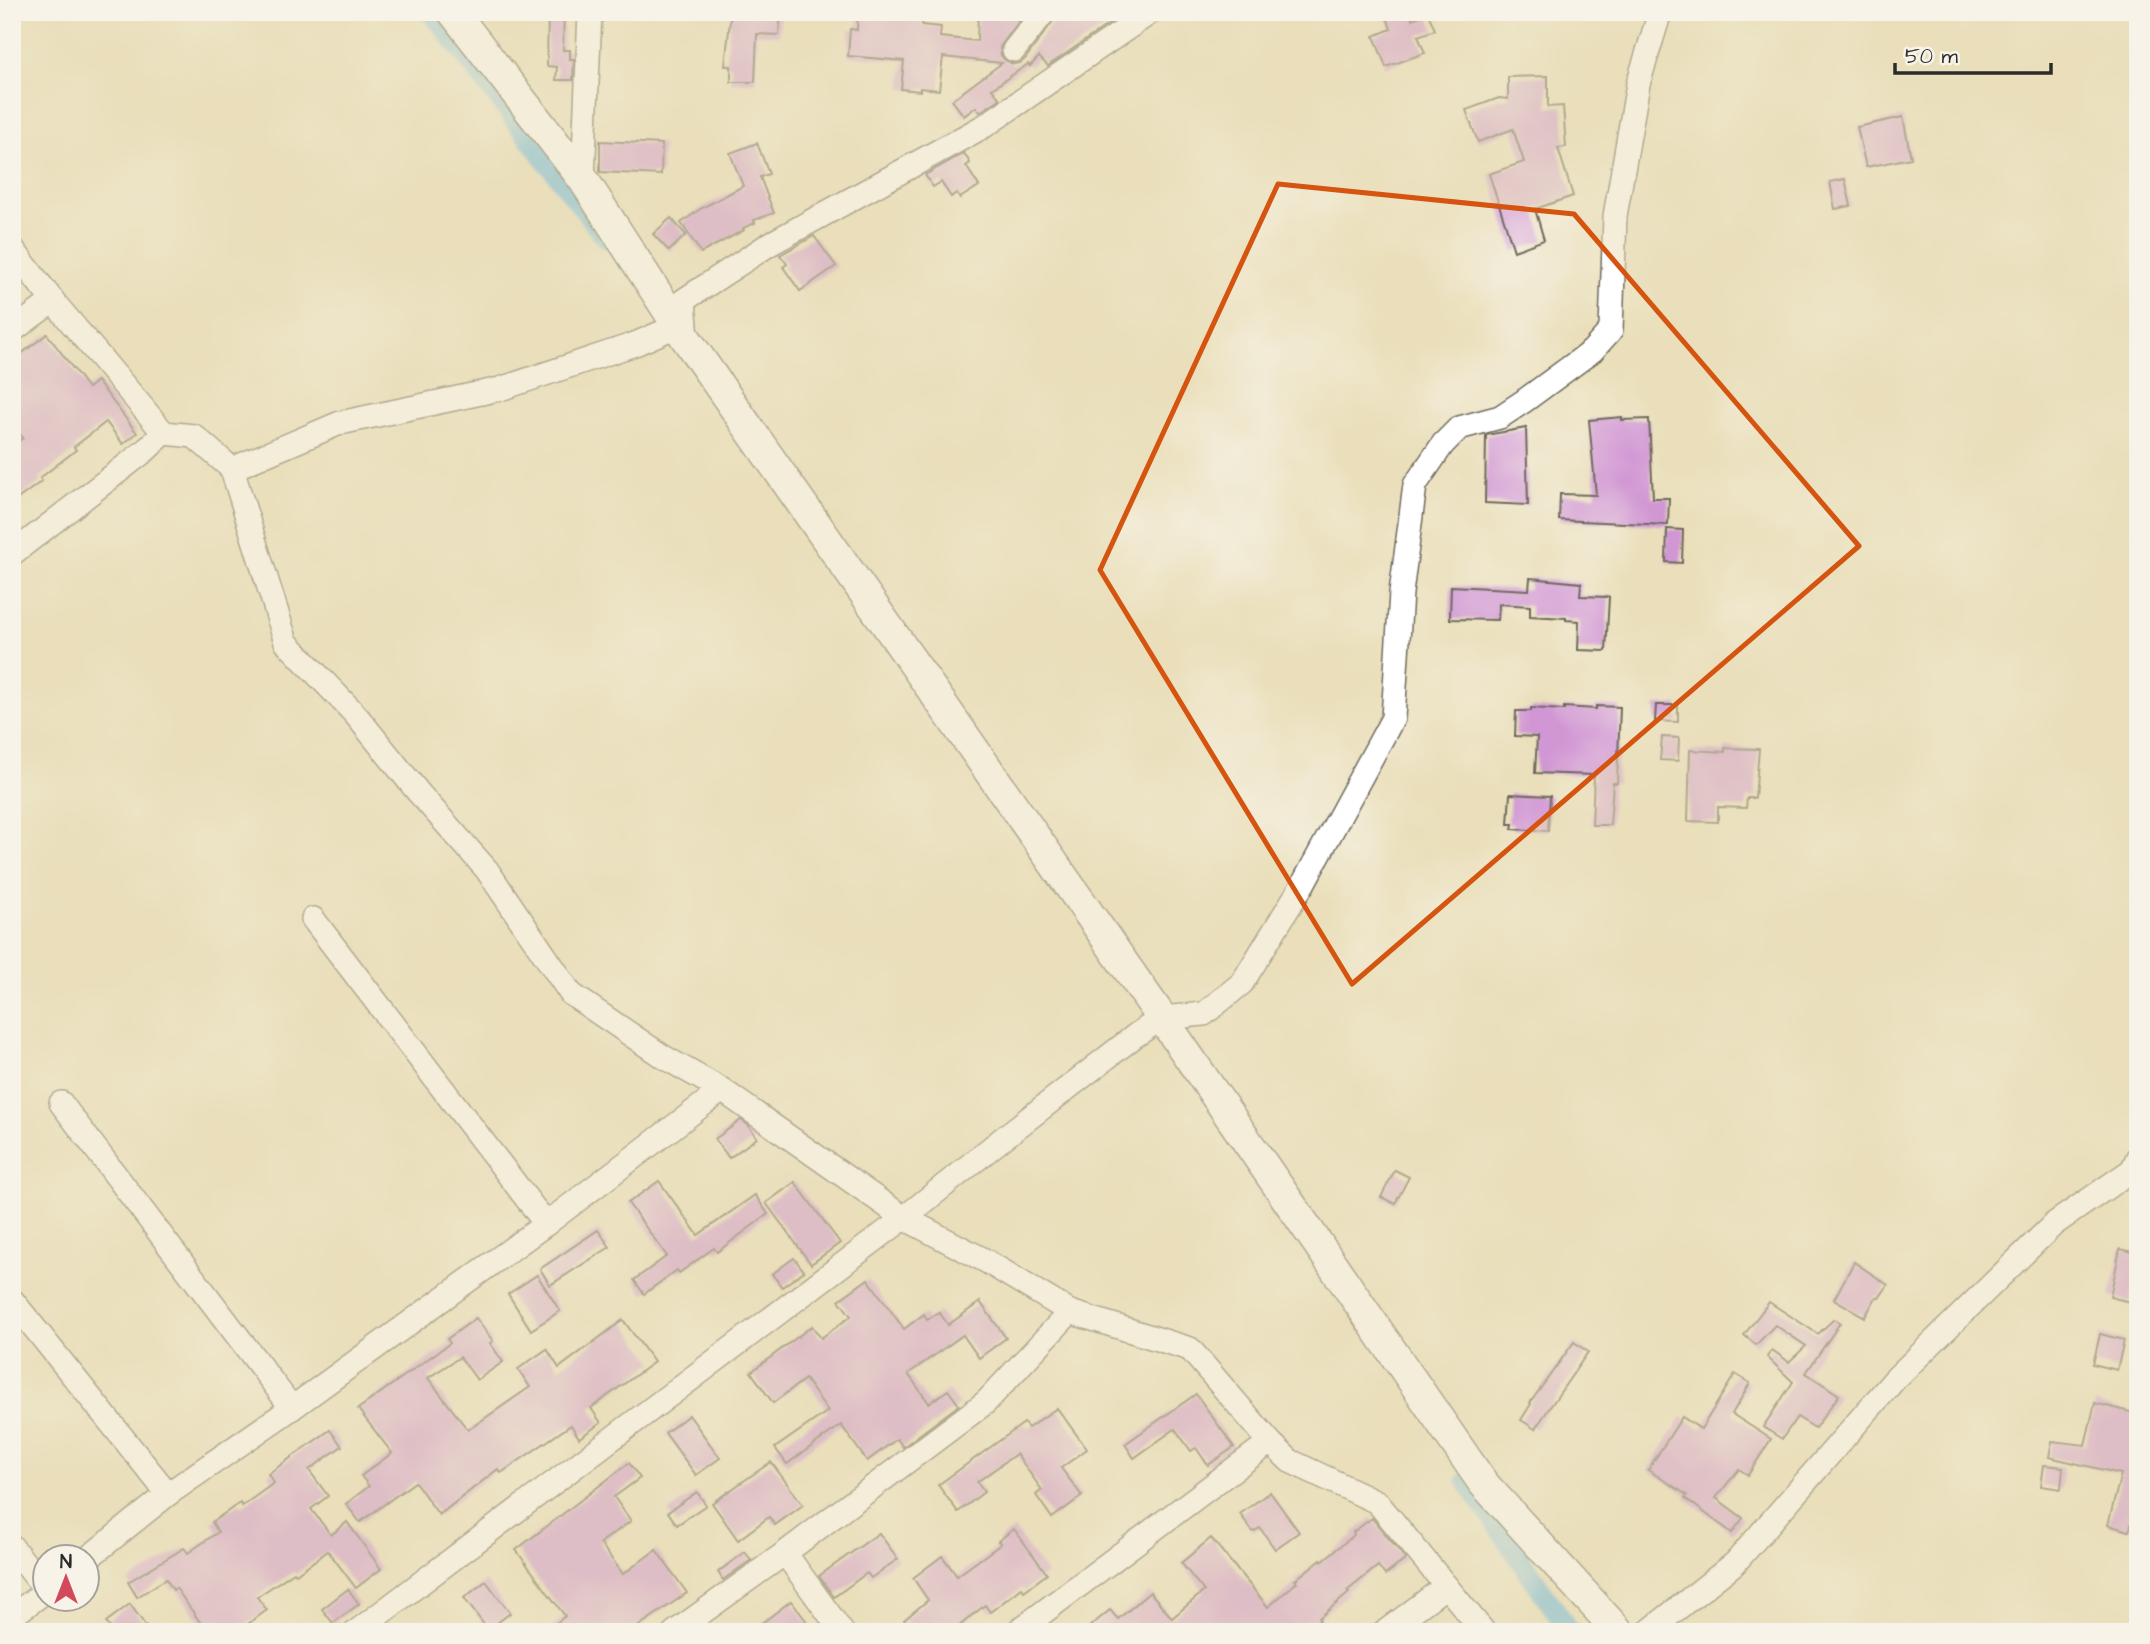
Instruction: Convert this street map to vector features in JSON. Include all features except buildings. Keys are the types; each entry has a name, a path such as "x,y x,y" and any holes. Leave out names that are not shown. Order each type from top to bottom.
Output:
{"street":[{"path":"453,12 583,179 676,336 1162,1018 1483,1483 1618,1631"},
{"path":"583,179 590,12"},
{"path":"1014,50 1044,12"},
{"path":"676,336 684,300 768,245 986,125 1151,12"},
{"path":"356,1632 904,1218 1136,1035 1162,1018 1204,1014 1241,983 1303,884 1393,718 1403,580 1415,485 1423,470 1459,428 1500,416 1524,401 1592,351 1611,330 1615,215 1638,85 1660,12"},
{"path":"12,248 164,433 194,436 232,469 286,642 355,714 418,792 487,870 571,994 662,1056 722,1090 904,1218 986,1261 1070,1312 1190,1349 1270,1442 1290,1461 1377,1502 1484,1632"},
{"path":"12,331 53,301"},
{"path":"232,469 340,423 500,389 635,345 676,336"},
{"path":"12,554 164,433"},
{"path":"313,919 545,1224"},
{"path":"102,1547 168,1494 292,1408 545,1224 722,1090"},
{"path":"61,1103 292,1408"},
{"path":"1648,1632 1735,1563 1895,1378 2054,1224 2132,1170 2138,1157"},
{"path":"12,1300 168,1494"},
{"path":"675,1632 986,1402 1070,1312"},
{"path":"1017,1632 1270,1442"},
{"path":"12,1548 32,1573"},
{"path":"785,1553 842,1632"},
{"path":"1385,1632 1446,1586"},
{"path":"12,1616 32,1601"}],"highlighted area":[{"path":"1278,184 1574,214 1859,546 1352,984 1100,570"}],"waterway":[{"path":"432,12 606,238"},
{"path":"1467,1481 1570,1632"}]}
